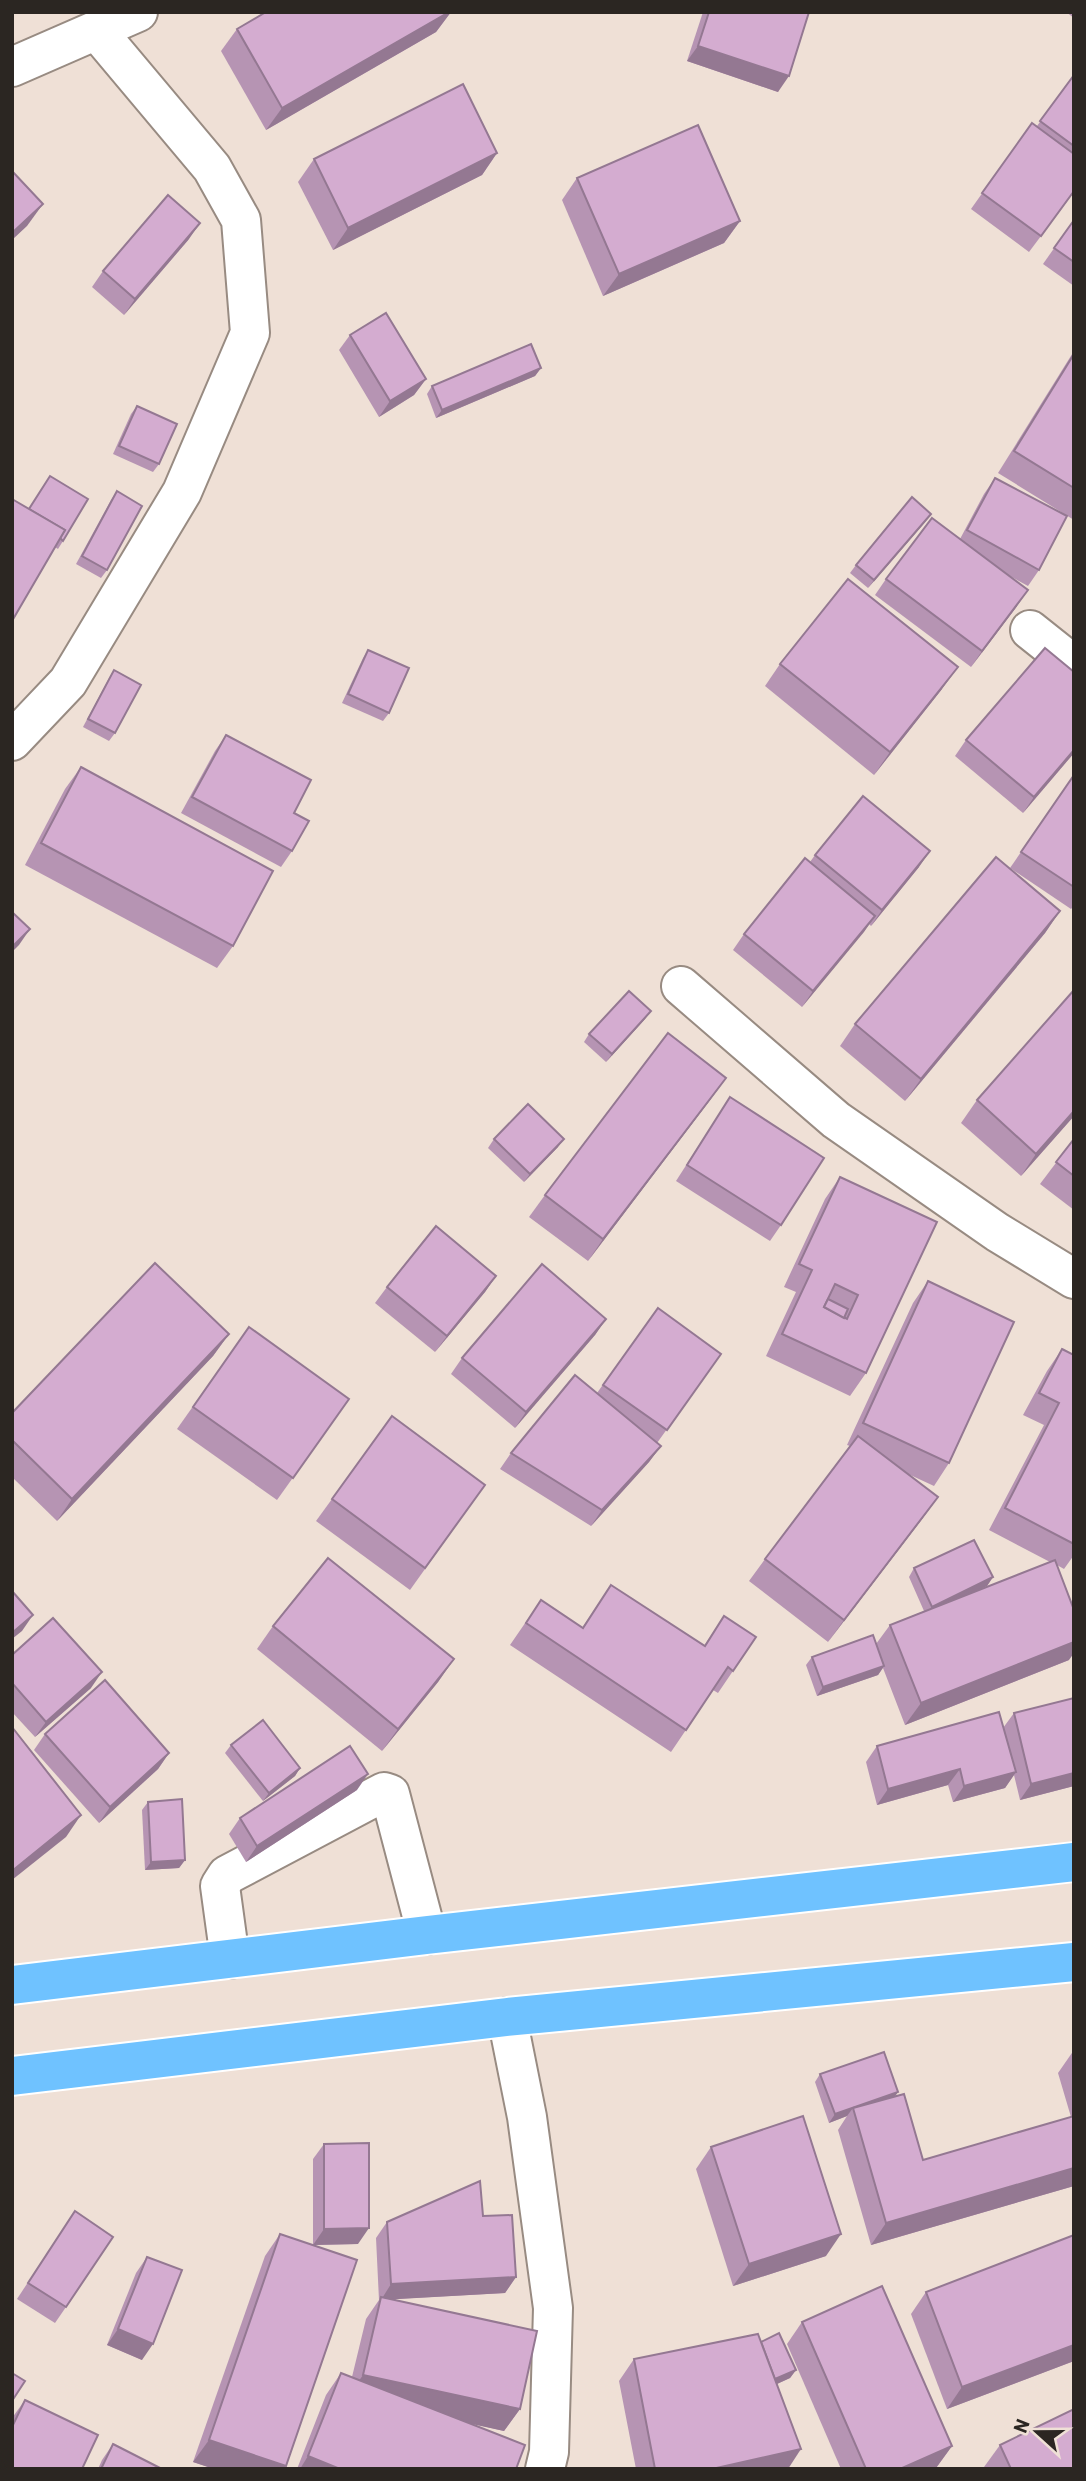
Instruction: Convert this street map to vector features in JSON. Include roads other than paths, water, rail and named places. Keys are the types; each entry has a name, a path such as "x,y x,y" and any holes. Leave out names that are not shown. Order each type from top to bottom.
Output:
{"highway":[{"path":"12,1985 1074,1862"},
{"path":"12,2076 507,2017 1074,1962"}],"street":[{"path":"12,67 138,12"},
{"path":"12,741 68,682 182,492 250,333 241,220 212,168 97,31"},
{"path":"1030,630 1074,665"},
{"path":"681,986 836,1120 997,1233 1074,1279"},
{"path":"230,1959 220,1886 222,1880 384,1791 390,1794 427,1935"},
{"path":"507,2017 527,2118 553,2308 549,2452 545,2469"}]}
